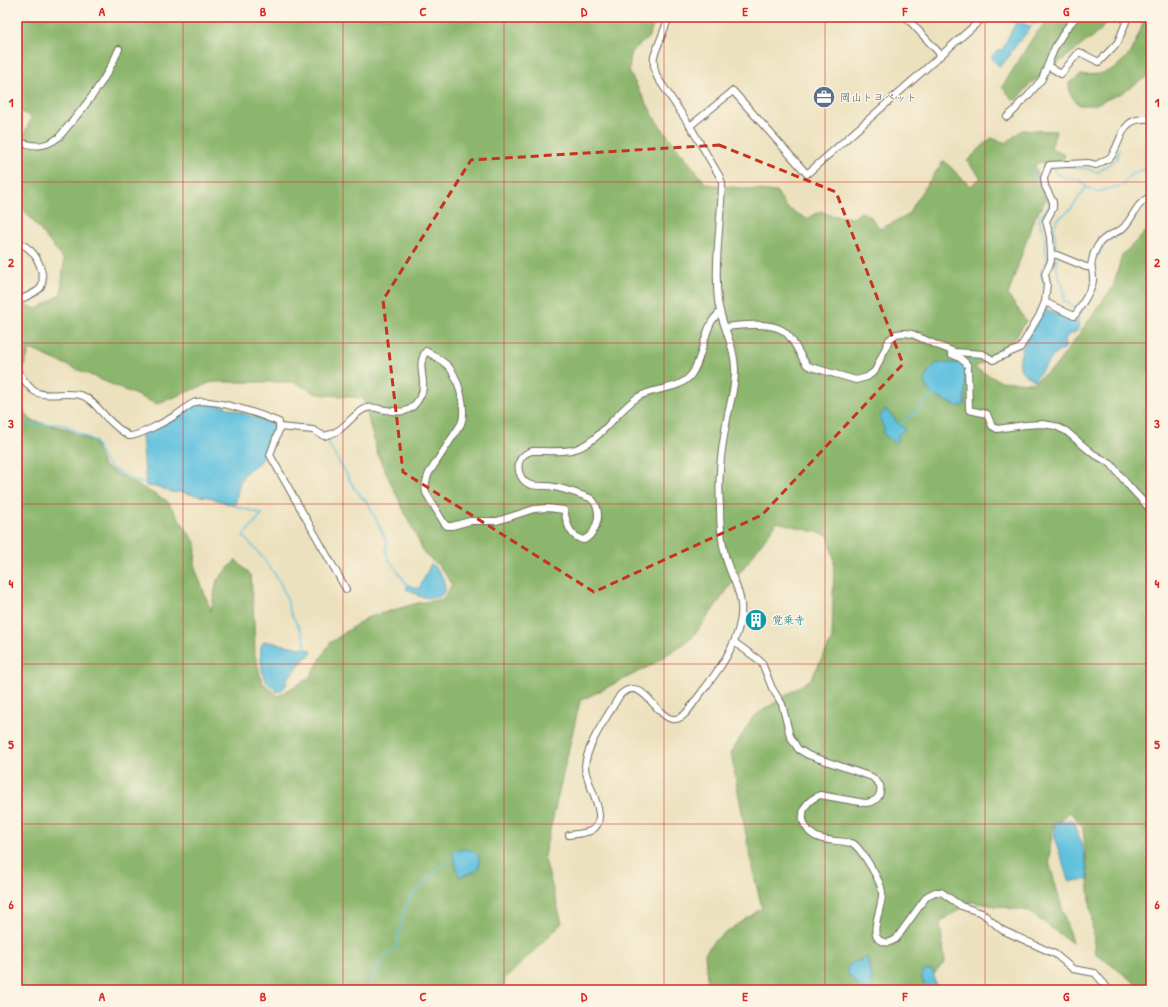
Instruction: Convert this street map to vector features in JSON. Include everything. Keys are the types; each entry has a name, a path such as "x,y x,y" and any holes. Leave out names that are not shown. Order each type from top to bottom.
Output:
{"street":[{"path":"568,835 591,830 599,819 598,808 586,774 586,766 592,743 620,695 631,689 637,690 648,697 668,719 679,718 687,711 704,689 734,642 742,611 740,595 725,557 722,541 718,474 735,372 734,357 718,302 717,267 722,183 690,126 657,77 654,70 654,56 669,17"},
{"path":"906,17 941,55"},
{"path":"690,126 734,91 807,174 984,17"},
{"path":"1007,117 1016,109 1042,79 1055,47 1066,29 1076,17"},
{"path":"1048,66 1061,74 1079,52 1099,62 1118,42 1128,17"},
{"path":"17,142 42,146 53,142 59,137 89,102 115,59 119,49"},
{"path":"725,327 767,325 775,327 786,333 807,364 812,367 856,380 867,377 875,371 889,340 896,334 912,334 956,352 983,354 993,360 1020,348 1039,316 1045,302 1047,284 1045,274 1051,261 1050,237 1046,221 1053,208 1053,202 1045,186 1044,178 1048,166 1068,163 1088,163 1096,165 1111,157 1129,123 1136,119 1151,119"},
{"path":"1045,302 1074,316 1078,313 1092,285 1092,258 1101,242 1122,228 1141,202 1151,196"},
{"path":"17,241 30,250 37,259 42,278 41,287 38,291 17,301"},
{"path":"1051,254 1058,255 1091,267"},
{"path":"279,427 313,430 324,436 342,429 361,411 369,407 403,413 409,410 416,403 424,386 421,362 426,351 442,361 450,369 459,387 463,412 461,424 426,479 426,493 444,523 447,526 452,526 470,521 496,521 534,509 548,508 564,510 572,534 577,538 584,540 593,532 597,519 597,506 594,501 590,498 552,486 532,485 526,483 518,469 520,458 532,451 572,450 594,437 638,397 684,382 692,374 712,322 720,312"},
{"path":"939,346 940,350 957,356 966,363 969,410 987,414 992,426 997,429 1025,424 1042,424 1055,426 1066,431 1092,453 1111,464 1151,510"},
{"path":"17,370 29,387 37,393 75,394 83,396 91,401 109,420 129,436 136,435 162,423 177,415 191,404 199,401 218,403 264,416 279,422 279,427 270,456 346,589"},
{"path":"734,642 762,663 772,688 782,704 790,736 798,749 808,755 872,777 880,785 880,794 877,799 872,802 865,803 820,795 815,797 806,805 802,819 808,831 814,836 821,839 854,844 880,882 883,900 875,929 879,940 890,942 896,939 927,896 935,892 941,892 961,906 982,913 1002,930 1055,954 1073,969 1095,973 1109,990"}],"highlighted area":[{"path":"719,145 836,192 903,364 762,515 594,592 403,472 383,300 471,160"}],"green space":[{"path":"17,17 657,17 648,38 631,52 629,72 657,122 706,184 777,192 787,208 807,219 821,211 829,215 853,218 861,212 870,216 880,229 907,216 925,187 944,161 970,186 981,178 967,161 991,138 1006,143 1022,130 1056,131 1051,148 1065,155 1062,162 1050,164 1039,162 1035,166 1046,199 1033,221 1008,295 1026,321 1010,346 974,368 1000,381 1032,383 1055,367 1113,287 1122,255 1151,227 1151,990 1145,990 1095,953 1083,827 1070,812 1052,828 1049,862 1072,943 1028,911 971,902 940,922 945,962 919,990 708,990 705,953 714,941 762,908 752,867 731,753 753,717 811,679 832,640 834,559 828,535 777,522 692,638 650,666 580,701 544,856 562,923 505,979 503,990 17,990 17,403 32,421 64,428 94,442 103,466 167,501 196,544 195,568 211,611 217,580 236,560 251,575 255,655 262,682 278,696 309,678 330,643 366,618 418,603 443,599 452,584 439,566 425,555 378,456 363,398 317,394 295,382 212,382 157,404 30,349 17,385 17,303 38,309 61,294 64,260 17,201 17,149 32,117 17,110"},
{"path":"1050,17 1110,17 1099,32 1029,85 1018,99 1013,100 1002,87 1034,36"},
{"path":"1151,17 1151,74 1122,93 1094,105 1079,105 1071,95 1069,83 1081,75 1099,74 1114,69 1131,53 1145,19"}],"water":[{"path":"1017,20 1031,27 1000,67 993,60 992,56 997,50 1002,50"},
{"path":"1043,308 1074,322 1075,320 1079,322 1078,325 1080,326 1078,330 1068,336 1065,342 1065,348 1055,354 1034,380 1021,370 1020,356"},
{"path":"938,363 964,363 966,366 965,403 963,406 954,405 937,397 926,387 925,383 929,371"},
{"path":"198,403 220,405 277,425 274,441 265,456 246,472 241,479 235,506 209,497 181,492 171,492 159,487 146,486 142,434 178,417"},
{"path":"885,409 905,430 898,435 898,441 896,443 887,438 880,421"},
{"path":"431,564 435,567 444,581 445,586 442,595 435,598 418,596 416,593 406,589 408,585 419,589"},
{"path":"264,641 311,650 312,652 287,679 284,687 277,692 266,682 264,677 261,647"},
{"path":"1070,820 1074,822 1077,834 1082,842 1089,880 1077,880 1070,882 1055,841 1054,824 1057,822"},
{"path":"464,849 472,850 477,854 479,859 479,867 475,871 460,877 452,853 454,851"},
{"path":"867,957 874,990 861,990 848,974 848,965"},
{"path":"926,970 933,970 936,990 927,987 923,982 922,972"}],"waterway":[{"path":"1029,26 1034,24 1040,17"},
{"path":"1069,167 1087,169 1096,172 1100,171 1117,159 1119,148"},
{"path":"1051,166 1064,178 1081,180 1086,187"},
{"path":"1030,168 1045,193"},
{"path":"1056,252 1054,226 1058,219 1071,209 1086,187 1097,192 1123,185 1132,173 1146,169 1151,173"},
{"path":"1044,285 1041,273 1046,259 1045,236 1039,220 1041,215 1049,208 1048,198"},
{"path":"1094,263 1106,242 1126,230 1142,206"},
{"path":"1057,257 1057,268 1063,289 1064,301 1077,308"},
{"path":"1077,322 1083,308"},
{"path":"967,363 979,358 988,359"},
{"path":"899,426 907,418 917,412 928,398 937,395"},
{"path":"17,412 22,422 26,424 64,425 95,441 104,461 111,468 137,482 147,483"},
{"path":"285,423 310,427"},
{"path":"321,437 328,443 355,489 369,505 387,542 386,552 388,558 408,586"},
{"path":"235,504 238,507 262,514 243,536 268,564 278,580 287,598 292,616 305,640 305,651"},
{"path":"372,987 371,979 377,972 382,959 397,946 403,914 409,900 431,875 451,861"}],"place":[{"name":"岡山トヨペット","path":"824,97"},
{"name":"覚乗寺","path":"756,620"}]}
